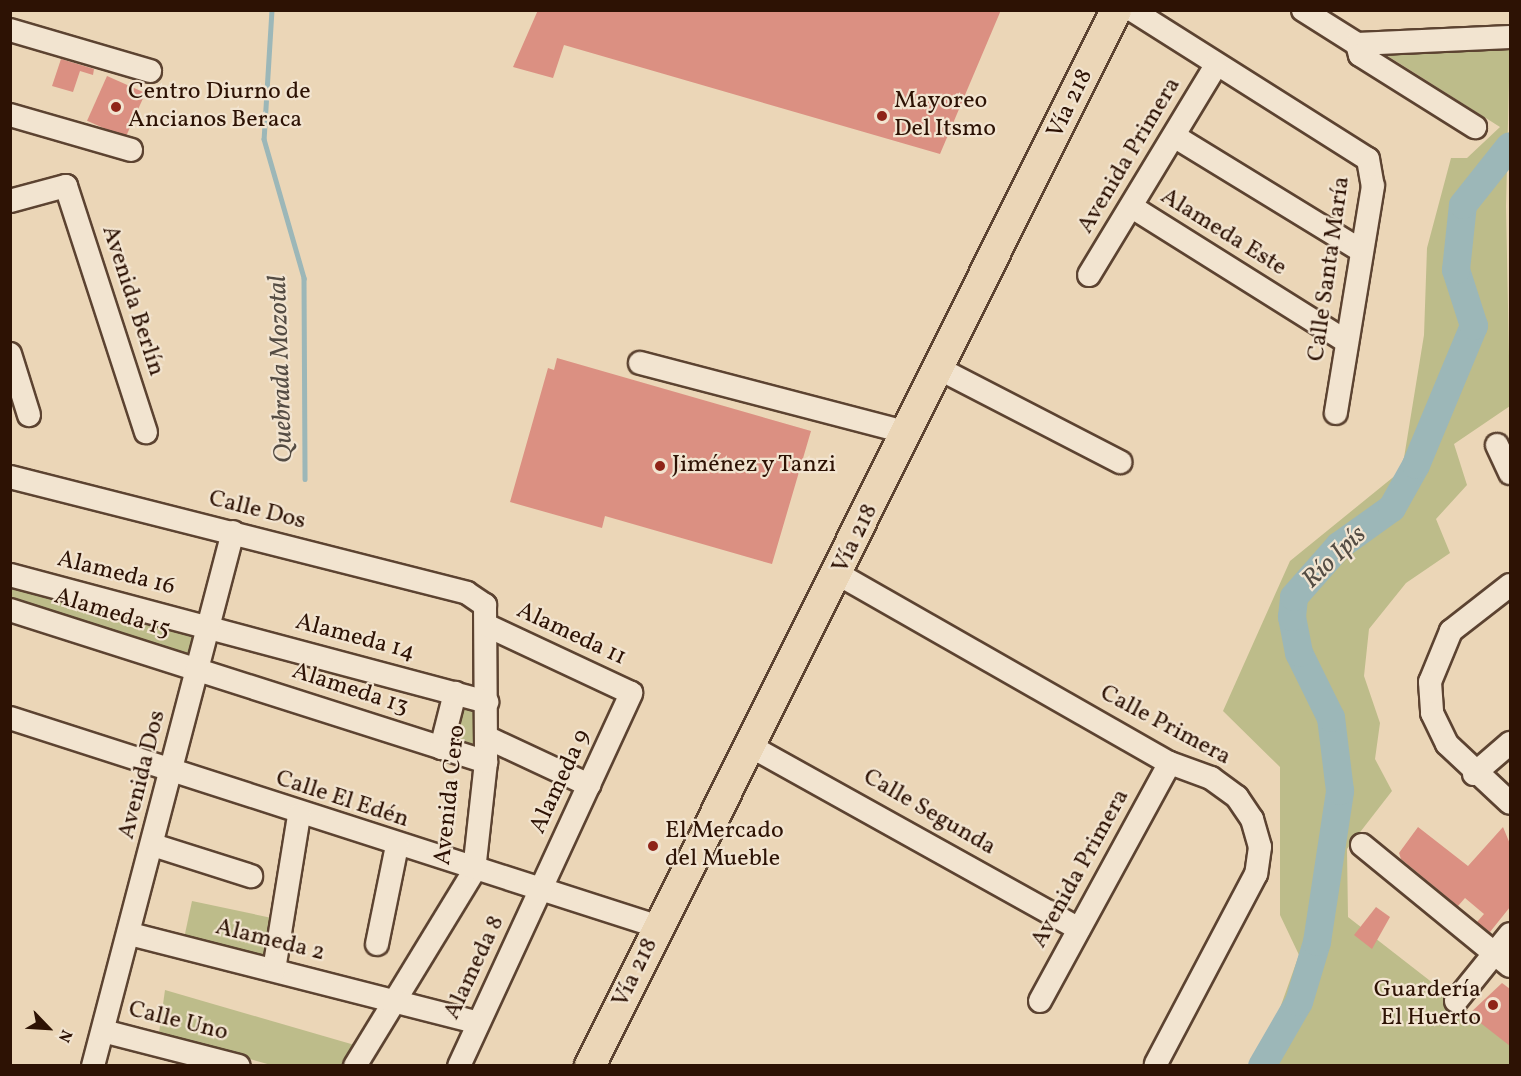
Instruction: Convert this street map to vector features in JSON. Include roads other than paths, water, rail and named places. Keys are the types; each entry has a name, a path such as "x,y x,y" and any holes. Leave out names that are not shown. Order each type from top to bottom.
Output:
{"main road":[{"name":"Vía 218","path":"590,1065 752,747 1116,10"}],"street":[{"name":"Calle Santa María","path":"1132,10 1368,159 1373,186 1336,413"},
{"path":"1303,10 1356,44 1510,36"},
{"path":"10,30 150,71"},
{"path":"1356,44 1360,55 1475,127"},
{"name":"Avenida Primera","path":"1089,275 1216,65"},
{"path":"10,115 131,150"},
{"path":"1174,136 1362,251"},
{"name":"Avenida Berlín","path":"10,201 66,186 146,432"},
{"name":"Alameda Este","path":"1132,207 1347,342"},
{"path":"10,354 29,415"},
{"path":"640,363 908,433"},
{"path":"940,369 1120,462"},
{"path":"1497,445 1510,473"},
{"name":"Calle Dos","path":"10,477 467,593 487,615"},
{"name":"Avenida Dos","path":"93,1065 130,934 233,532"},
{"name":"Calle Primera","path":"838,574 1170,763 1211,778 1237,797 1252,819 1260,847 1256,874 1156,1064"},
{"name":"Alameda 16","path":"10,575 209,626"},
{"path":"1510,585 1450,631 1430,682 1432,713 1447,744 1474,774 1510,803"},
{"name":"Alameda 15","path":"10,610 198,669"},
{"name":"Alameda 11","path":"487,615 631,693"},
{"name":"Avenida Cero","path":"355,1065 474,871 486,762 487,615"},
{"name":"Alameda 14","path":"209,626 487,702"},
{"name":"Alameda 13","path":"198,669 486,762"},
{"path":"441,748 455,693"},
{"name":"Alameda 9","path":"540,893 631,693"},
{"name":"Calle El Edén","path":"10,718 540,893 659,927"},
{"path":"486,737 589,785"},
{"path":"1474,774 1510,743"},
{"name":"Calle Segunda","path":"752,747 1079,929"},
{"name":"Avenida Primera","path":"1040,1001 1170,763"},
{"path":"274,970 299,814"},
{"path":"153,845 251,876"},
{"path":"1362,845 1502,959"},
{"path":"376,944 398,846"},
{"name":"Alameda 8","path":"459,1065 540,893"},
{"name":"Alameda 2","path":"130,934 478,1023"},
{"path":"1456,1001 1502,959 1510,934"},
{"name":"Calle Uno","path":"103,1030 239,1065"}],"waterway":[{"name":"Quebrada Mozotal","path":"272,10 264,139 304,278 305,479"},
{"name":"Río Ipís","path":"1262,1066 1299,1002 1317,942 1340,791 1331,718 1299,653 1292,617 1294,597 1339,546 1392,508 1416,465 1474,326 1456,270 1463,205 1510,146"}],"place":[{"name":"Centro Diurno de Ancianos Beraca","path":"116,107"},
{"name":"Mayoreo Del Itsmo","path":"882,116"},
{"name":"Jiménez y Tanzi","path":"660,466"},
{"name":"El Mercado del Mueble","path":"653,846"},
{"name":"Guardería El Huerto","path":"1493,1005"}]}
